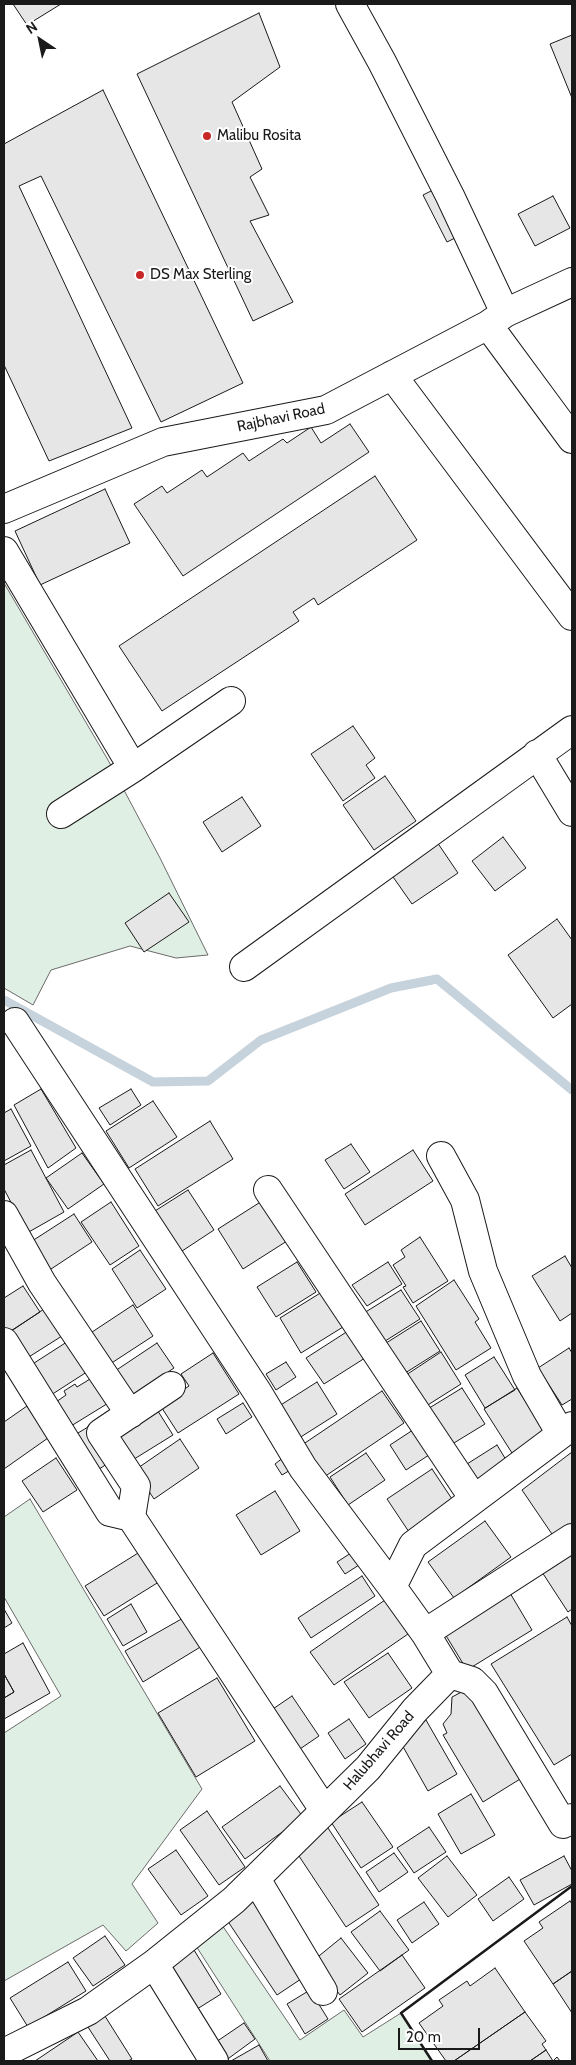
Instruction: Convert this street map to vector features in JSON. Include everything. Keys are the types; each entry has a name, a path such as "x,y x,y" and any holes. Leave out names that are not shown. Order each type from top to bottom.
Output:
{"street":[{"path":"350,4 382,62 450,196 497,319 572,439"},
{"name":"Rajbhavi Road","path":"4,510 163,442 326,410 497,319 572,282"},
{"path":"392,375 572,616"},
{"path":"4,551 133,768"},
{"path":"61,814 133,768 231,701"},
{"path":"244,967 572,730"},
{"path":"537,754 572,812"},
{"path":"15,1022 258,1394 303,1468 425,1633 450,1674 472,1681 484,1693 563,1824 572,1818"},
{"path":"392,1587 413,1545 567,1430 528,1376 483,1271 465,1200 441,1156"},
{"path":"268,1190 474,1499"},
{"path":"4,1215 42,1283 130,1414"},
{"path":"4,1342 110,1512 131,1517"},
{"path":"171,1386 101,1433 136,1486 131,1517 324,1810"},
{"path":"425,1633 572,1538"},
{"name":"Halubhavi Road","path":"4,2054 88,2011 154,1964 234,1900 368,1768 414,1710 450,1674"},
{"path":"256,1879 323,1991"},
{"path":"154,1964 214,2061"}],"green space":[{"path":"4,583 108,760 160,858 208,955 176,958 130,946 51,970 33,1005 4,988"},
{"path":"30,1499 202,1789 132,1884 158,1923 126,1951 103,1925 4,1981 4,1733 61,1696 4,1597 4,1517"},
{"path":"222,1925 300,2040 344,2010 363,2037 401,2013 432,2061 270,2061 196,1946"}],"building":[{"path":"13,4 61,4 27,25"},
{"name":"Malibu Rosita","path":"259,13 280,67 232,102 262,169 250,177 269,215 250,221 293,302 253,321 137,74"},
{"path":"572,35 572,98 550,44"},
{"name":"DS Max Sterling","path":"103,90 243,383 161,422 41,176 19,186 132,428 49,461 4,365 4,144"},
{"path":"441,186 465,233 447,242 423,195"},
{"path":"553,196 570,228 535,246 518,214"},
{"path":"350,424 369,452 183,576 134,504 162,486 167,493 202,470 207,477 243,453 249,461 283,439 287,443 311,427 321,443"},
{"path":"375,476 417,540 318,605 314,598 293,612 299,621 162,711 119,646"},
{"path":"105,489 130,543 40,585 15,531"},
{"path":"353,726 375,758 366,765 375,778 343,801 311,754"},
{"path":"385,776 416,821 374,850 343,805"},
{"path":"242,797 261,826 222,852 203,822"},
{"path":"503,837 526,868 495,891 472,861"},
{"path":"437,842 458,873 412,904 391,874"},
{"path":"169,893 189,922 144,952 125,923"},
{"path":"557,919 572,940 572,1004 553,1018 508,955"},
{"path":"41,1089 76,1148 48,1168 14,1105"},
{"path":"131,1089 141,1105 110,1125 99,1108"},
{"path":"153,1101 177,1137 129,1168 106,1131"},
{"path":"11,1109 31,1146 4,1161 4,1113"},
{"path":"210,1121 233,1159 158,1206 135,1169"},
{"path":"351,1144 370,1172 344,1189 325,1160"},
{"path":"31,1150 64,1212 27,1233 4,1189 4,1165"},
{"path":"413,1150 433,1181 365,1225 345,1194"},
{"path":"82,1153 104,1184 68,1209 46,1178"},
{"path":"188,1190 214,1230 173,1257 147,1216"},
{"path":"262,1201 287,1241 243,1269 218,1229"},
{"path":"111,1202 139,1246 110,1265 81,1222"},
{"path":"74,1214 92,1242 48,1271 29,1243"},
{"path":"420,1237 448,1281 413,1303 403,1287 406,1286 393,1265 405,1257 401,1250"},
{"path":"140,1250 166,1289 137,1308 112,1269"},
{"path":"565,1256 572,1268 572,1313 560,1321 532,1276"},
{"path":"297,1262 316,1292 276,1317 257,1287"},
{"path":"388,1262 402,1284 367,1306 352,1285"},
{"path":"454,1280 479,1319 475,1322 491,1348 456,1370 416,1306"},
{"path":"23,1286 40,1312 6,1334 4,1329 4,1298"},
{"path":"401,1290 420,1319 382,1343 364,1313"},
{"path":"322,1292 343,1327 301,1353 280,1318"},
{"path":"133,1305 153,1336 107,1366 86,1336"},
{"path":"44,1309 62,1336 24,1360 7,1334"},
{"path":"421,1321 440,1351 402,1375 383,1345"},
{"path":"348,1331 365,1358 324,1384 306,1358"},
{"path":"73,1338 93,1368 51,1395 31,1365"},
{"path":"157,1343 174,1368 132,1396 115,1371"},
{"path":"569,1348 572,1353 572,1399 562,1405 538,1368"},
{"path":"441,1352 461,1384 423,1408 403,1377"},
{"path":"213,1353 239,1394 178,1433 160,1405 189,1386 181,1374"},
{"path":"494,1357 515,1390 485,1408 465,1375"},
{"path":"286,1362 296,1377 276,1390 266,1374"},
{"path":"95,1376 110,1402 71,1426 56,1402 66,1395 64,1391 75,1384 77,1387"},
{"path":"317,1382 337,1414 296,1440 276,1408"},
{"path":"462,1388 485,1424 449,1446 426,1410"},
{"path":"517,1388 545,1432 512,1453 484,1409"},
{"path":"382,1391 404,1423 321,1479 299,1447"},
{"path":"243,1403 252,1417 226,1434 217,1419"},
{"path":"27,1406 48,1438 4,1469 4,1422"},
{"path":"156,1408 173,1435 131,1461 114,1435"},
{"path":"88,1427 110,1462 96,1471 73,1436"},
{"path":"416,1428 432,1453 406,1470 390,1445"},
{"path":"180,1439 199,1468 154,1499 135,1470"},
{"path":"497,1445 511,1468 482,1486 467,1464"},
{"path":"572,1452 572,1529 556,1540 522,1490"},
{"path":"366,1453 385,1480 348,1505 330,1477"},
{"path":"284,1457 292,1469 282,1475 275,1464"},
{"path":"56,1458 77,1490 43,1512 22,1481"},
{"path":"432,1469 454,1502 409,1532 387,1499"},
{"path":"275,1491 300,1531 261,1555 236,1515"},
{"path":"485,1521 511,1557 454,1598 428,1562"},
{"path":"572,1549 572,1609 568,1612 540,1569"},
{"path":"143,1550 162,1580 104,1616 85,1586"},
{"path":"351,1553 359,1565 345,1574 337,1562"},
{"path":"362,1576 375,1596 311,1638 298,1618"},
{"path":"510,1593 532,1630 467,1670 445,1634"},
{"path":"385,1600 408,1634 334,1685 310,1652"},
{"path":"131,1604 147,1632 123,1646 107,1619"},
{"path":"4,1609 12,1623 4,1628"},
{"path":"185,1617 202,1646 143,1682 125,1651"},
{"path":"567,1617 572,1626 572,1754 554,1765 491,1664"},
{"path":"23,1643 50,1693 4,1719 4,1698 14,1692 4,1674 4,1654"},
{"path":"388,1653 412,1688 369,1718 344,1682"},
{"path":"4,1674 14,1692 4,1698"},
{"path":"217,1678 255,1741 196,1777 158,1713"},
{"path":"471,1687 525,1776 483,1802 443,1735 447,1733 443,1724 451,1714 452,1697"},
{"path":"292,1696 319,1736 291,1755 264,1715"},
{"path":"349,1719 366,1744 345,1759 328,1733"},
{"path":"426,1720 457,1774 428,1791 397,1736"},
{"path":"280,1786 303,1817 245,1859 222,1827"},
{"path":"471,1794 495,1835 461,1854 438,1814"},
{"path":"362,1802 393,1847 361,1868 331,1822"},
{"path":"207,1811 245,1867 219,1885 180,1830"},
{"path":"324,1822 379,1905 346,1927 291,1844"},
{"path":"429,1827 446,1852 414,1873 397,1848"},
{"path":"176,1850 208,1896 181,1915 148,1869"},
{"path":"394,1853 408,1872 379,1892 366,1872"},
{"path":"447,1856 477,1895 448,1917 418,1878"},
{"path":"564,1856 572,1871 572,1884 534,1905 520,1880"},
{"path":"509,1877 524,1899 493,1921 478,1899"},
{"path":"258,1895 310,1973 277,1995 225,1917"},
{"path":"570,1901 572,1904 572,1971 553,1984 524,1941 543,1928 539,1922"},
{"path":"424,1902 439,1924 412,1943 397,1920"},
{"path":"380,1911 409,1950 380,1971 351,1932"},
{"path":"105,1936 125,1965 93,1986 73,1958"},
{"path":"341,1938 368,1973 340,1995 314,1960"},
{"path":"194,1950 221,1994 194,2011 167,1967"},
{"path":"402,1955 425,1988 362,2032 339,1999"},
{"path":"68,1962 86,1991 28,2027 10,1998"},
{"path":"495,1968 525,2012 454,2061 446,2061 419,2023 443,2006 439,2000 467,1981 470,1986"},
{"path":"572,1971 572,2013 553,1984"},
{"path":"310,1990 328,2019 305,2034 287,2004"},
{"path":"525,2012 546,2041 542,2044 546,2050 530,2061 454,2061"},
{"path":"103,2013 132,2059 128,2061 110,2061 86,2024"},
{"path":"244,2023 255,2039 225,2061 213,2044"},
{"path":"78,2032 98,2061 35,2061"},
{"path":"259,2045 268,2061 231,2061"},
{"path":"546,2050 553,2061 530,2061"}],"waterway":[{"path":"4,1000 153,1082 208,1081 261,1040 391,988 437,979 572,1090"}],"wall":[{"path":"432,2061 401,2013 572,1886"}],"place":[{"name":"Malibu Rosita","path":"207,136"},
{"name":"DS Max Sterling","path":"140,275"}]}
